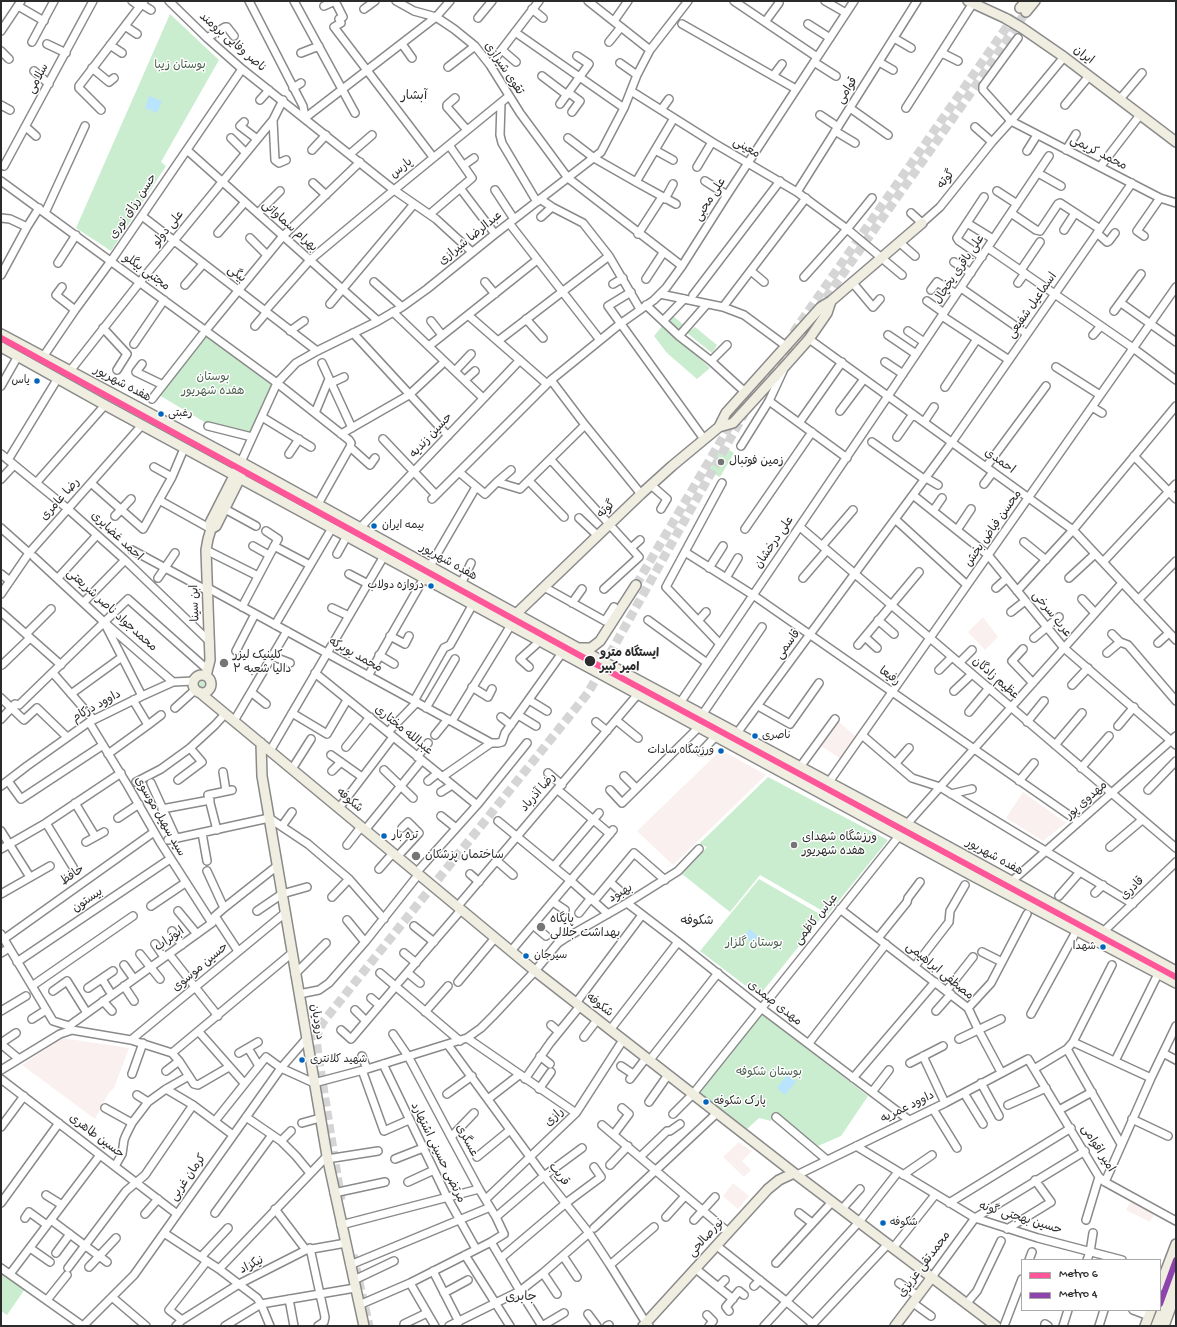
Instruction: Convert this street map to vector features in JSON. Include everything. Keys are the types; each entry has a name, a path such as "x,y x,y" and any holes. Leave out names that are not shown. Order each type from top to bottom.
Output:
{"main road":[{"path":"1024,7 1035,1"},
{"name":"ایران","path":"971,2 1010,20 1064,57 1176,142"},
{"name":"گوته","path":"719,428 726,413 821,307 831,301 922,222"},
{"name":"گوته","path":"516,614 651,485 704,439 719,428 733,422 786,365 811,335 827,313 831,301"},
{"path":"805,325 810,326 811,335"},
{"name":"هفده شهریور","path":"1,334 43,358 241,462 578,648 907,824 1176,971"},
{"name":"هفده شهریور","path":"1,347 237,477 899,836 1176,983"},
{"path":"237,477 241,462"},
{"name":"ابن سینا","path":"211,529 216,526 225,509 237,477"},
{"name":"ابن سینا","path":"207,673 210,660 210,642 206,550 211,529 210,523 237,477"},
{"path":"578,648 591,648 600,641 636,584"},
{"path":"207,673 211,683 205,692 196,687 198,676 207,673"},
{"name":"شکوفه","path":"196,687 225,714 510,951 795,1174 932,1277 990,1324"},
{"name":"درودیان","path":"261,744 262,776 327,1158 364,1326"},
{"path":"899,836 907,824"},
{"name":"نورصالحی","path":"646,1325 768,1189 779,1180 795,1174"},
{"path":"1161,1281 1163,1271 1176,1244"},
{"path":"1156,1326 1176,1275"},
{"name":"محمدتقی عزیزی","path":"895,1326 932,1277"},
{"path":"1164,1326 1176,1293"},
{"path":"1145,1326 1150,1313"}],"street":[{"path":"32,42 54,1"},
{"name":"سلامی","path":"4,166 93,1"},
{"path":"132,1 151,10"},
{"name":"ناصر وفایی برومند","path":"169,1 207,38 242,68 394,190 430,214 472,252"},
{"path":"249,1 303,106 305,118 436,17 450,1"},
{"path":"294,1 355,113"},
{"path":"324,6 335,1 345,16 339,19 341,23 334,27 433,157"},
{"path":"364,9 375,1"},
{"name":"تقوی شیرازی","path":"396,1 414,11 436,17 475,46 490,65 509,96 568,178 638,234 682,266"},
{"path":"478,18 492,1"},
{"path":"490,65 539,1"},
{"path":"588,1 650,50"},
{"path":"614,21 628,1"},
{"name":"عبدالرضا شیرازی","path":"241,462 277,383 296,364 317,351 378,321 402,307 601,152 624,108 637,75 650,50 688,1"},
{"path":"825,1 846,13"},
{"name":"علی محبی","path":"414,472 434,497 549,382 666,288 682,266 854,1"},
{"name":"قوامی","path":"798,192 917,1"},
{"path":"739,2 836,76"},
{"path":"906,108 942,53 971,2"},
{"path":"1,31 20,3 44,21"},
{"path":"765,22 779,3"},
{"path":"101,110 79,88 79,86 141,4"},
{"path":"532,9 543,18"},
{"path":"682,24 796,89"},
{"path":"808,24 830,38"},
{"path":"125,26 137,34"},
{"path":"207,38 225,27 227,27 234,36"},
{"path":"609,42 620,27"},
{"path":"515,32 624,108"},
{"path":"894,38 911,48"},
{"name":"محمد کریمی","path":"1018,38 983,86 983,90 1011,121 1160,198 1176,203"},
{"path":"46,44 66,53"},
{"path":"402,44 412,58"},
{"path":"110,45 122,53"},
{"path":"301,53 319,46"},
{"path":"448,67 475,46"},
{"path":"502,50 516,62"},
{"path":"1,51 9,58"},
{"path":"942,53 958,61"},
{"path":"560,104 589,64 577,56"},
{"name":"گوته","path":"922,222 940,207 950,196 992,142 1064,57"},
{"path":"879,62 893,70"},
{"path":"620,64 637,75"},
{"path":"773,76 782,64"},
{"path":"92,68 109,82 114,78"},
{"name":"حسن رزاق نوری","path":"43,358 75,310 142,216 242,68"},
{"path":"34,71 49,84"},
{"path":"1120,99 1142,73"},
{"path":"542,76 580,101 572,112"},
{"path":"1065,105 1089,76"},
{"path":"293,88 300,83"},
{"path":"260,100 269,90"},
{"name":"معینی","path":"631,91 712,142 798,192 847,229 902,275"},
{"name":"پارس","path":"255,326 265,312 310,260 433,157 509,96"},
{"path":"455,98 447,105 447,107 467,130"},
{"path":"661,110 669,99"},
{"name":"علی دولو","path":"70,371 140,282 273,120 282,100"},
{"path":"501,103 500,135 502,143 538,200 583,223 609,256 631,292 643,307 663,321 745,392"},
{"path":"1,105 10,110"},
{"path":"850,108 888,135"},
{"path":"820,115 855,143"},
{"path":"1100,168 1140,115"},
{"path":"636,182 674,118"},
{"path":"273,120 276,160 279,163 286,160"},
{"path":"244,122 240,126 257,139"},
{"path":"1,275 27,227 42,211 85,126"},
{"path":"26,127 36,136"},
{"path":"974,127 992,142"},
{"path":"1066,150 1076,134"},
{"path":"312,150 326,135"},
{"path":"350,154 372,135"},
{"path":"1027,151 1036,135"},
{"path":"231,138 246,153"},
{"path":"568,138 594,158 676,204"},
{"path":"697,167 712,142"},
{"path":"430,214 472,178 449,145"},
{"name":"بهرام سماواتی","path":"187,150 378,321"},
{"path":"655,150 673,160"},
{"name":"علی باقری یخچال","path":"888,396 1049,156"},
{"path":"464,165 474,158"},
{"path":"152,398 267,254 283,236 360,162"},
{"path":"1038,173 1061,186"},
{"name":"مجتبی بیگلو","path":"1,181 140,282 204,333 277,383 341,434 351,443 350,447"},
{"path":"705,181 727,195"},
{"path":"692,295 780,181"},
{"path":"313,182 326,194"},
{"name":"اسماعیل شفیعی","path":"895,519 952,442 1132,183"},
{"path":"638,234 673,184"},
{"path":"460,188 495,234"},
{"path":"495,190 512,221 537,260 563,291 600,340"},
{"path":"258,213 280,191"},
{"path":"997,191 1017,204"},
{"path":"982,257 958,240 984,196"},
{"path":"723,307 806,198"},
{"path":"804,277 847,229 872,198"},
{"path":"1144,236 1137,232 1160,198"},
{"path":"218,234 244,202"},
{"path":"1011,213 1038,231 1041,230 1059,203 1075,213 1098,231 1107,242 1115,233"},
{"path":"330,304 414,204"},
{"path":"541,217 552,207"},
{"path":"911,213 922,222"},
{"path":"1064,230 1075,213"},
{"name":"بیگی","path":"142,216 317,351"},
{"path":"1,218 10,219 27,227"},
{"path":"967,223 993,240"},
{"path":"58,263 76,235"},
{"path":"250,238 267,254"},
{"path":"899,242 915,256"},
{"path":"1018,284 1040,242"},
{"path":"988,248 1133,348 1176,380"},
{"path":"646,279 663,253"},
{"path":"498,341 609,256"},
{"path":"429,346 537,260"},
{"path":"954,262 971,273"},
{"path":"186,285 203,264"},
{"path":"751,271 764,282"},
{"path":"1114,311 1140,274"},
{"path":"613,284 623,278"},
{"path":"374,282 402,307"},
{"path":"485,282 495,294"},
{"path":"852,282 873,307 880,299"},
{"path":"931,290 937,282 959,291 1027,334"},
{"path":"62,287 56,295 75,310"},
{"name":"محسن فیاض بخش","path":"829,782 1176,287"},
{"path":"631,292 608,306 704,439"},
{"path":"660,294 723,307 744,315 786,346"},
{"path":"663,321 684,299"},
{"path":"134,344 164,300"},
{"path":"927,301 977,339 1009,360"},
{"path":"1120,303 1176,342"},
{"path":"679,336 707,304"},
{"path":"393,312 483,398"},
{"path":"468,315 520,360 549,382 641,494"},
{"path":"526,319 543,338"},
{"path":"290,331 304,321"},
{"path":"431,321 442,335"},
{"path":"1093,336 1101,326"},
{"path":"104,328 127,354 117,370"},
{"path":"908,331 924,342"},
{"path":"353,333 448,436"},
{"name":"احمدی","path":"811,335 864,379 1073,530 1176,640"},
{"path":"888,335 916,354"},
{"path":"945,387 977,339"},
{"path":"711,361 727,345"},
{"path":"455,371 471,354"},
{"path":"1,386 18,356"},
{"name":"حسین زندیه","path":"360,528 520,360"},
{"path":"799,423 842,362"},
{"path":"885,362 903,374"},
{"path":"322,363 352,428"},
{"path":"142,364 136,372 163,385"},
{"path":"341,434 409,395 441,365"},
{"path":"741,446 769,401 786,365"},
{"path":"1056,367 1100,395"},
{"path":"465,380 475,371"},
{"path":"315,413 330,381 344,377"},
{"path":"1,479 58,378"},
{"path":"840,412 864,379"},
{"path":"986,467 1046,386"},
{"name":"علی درخشان","path":"680,703 888,396"},
{"path":"769,401 847,458"},
{"path":"36,483 105,405"},
{"path":"1017,591 1073,530 1176,406"},
{"path":"924,422 934,407"},
{"path":"1092,407 1102,413"},
{"path":"897,437 913,414"},
{"path":"262,417 311,447"},
{"name":"رضا عامری","path":"1,594 68,509 142,425"},
{"path":"497,482 520,489 585,425"},
{"path":"208,426 252,437"},
{"path":"745,529 812,432"},
{"path":"289,454 298,439"},
{"path":"383,439 414,472"},
{"path":"872,442 925,478 938,485"},
{"path":"318,504 350,447 370,465 375,458"},
{"path":"91,483 143,529 172,476 183,451"},
{"name":"احمد غضایری","path":"1,454 68,509 125,560 210,642"},
{"path":"1134,456 1176,499"},
{"path":"551,460 639,557 604,588"},
{"path":"154,467 172,476"},
{"path":"459,472 485,494 511,470"},
{"path":"984,484 993,472"},
{"path":"529,481 564,517"},
{"path":"720,644 666,587 722,483"},
{"path":"1103,562 1176,484"},
{"path":"651,485 667,499 661,509"},
{"path":"430,566 476,487"},
{"name":"عرب سرخی","path":"913,494 988,556 1064,648 1174,741"},
{"path":"933,511 942,498"},
{"path":"115,516 131,499"},
{"path":"159,500 211,529"},
{"path":"225,509 256,526"},
{"path":"957,530 971,509"},
{"path":"803,578 853,510"},
{"path":"579,518 598,536"},
{"path":"895,519 967,585"},
{"name":"قاسمی","path":"740,729 895,519"},
{"name":"عظیم زادگان","path":"800,527 1176,848"},
{"name":"محمدجواد ناصر شریعتی","path":"1,528 58,578 104,622 173,682"},
{"path":"276,625 332,528"},
{"path":"242,607 278,538 266,531"},
{"path":"58,578 97,535"},
{"path":"337,554 347,536"},
{"path":"631,548 640,540"},
{"path":"1024,542 1046,560"},
{"path":"253,546 269,555"},
{"path":"274,546 310,565"},
{"path":"709,568 722,546"},
{"name":"محمد بوبرکه","path":"132,550 276,625 491,743"},
{"path":"206,550 258,576"},
{"name":"رفیعا","path":"685,552 810,635 1078,822"},
{"path":"158,578 174,553"},
{"path":"1069,578 1095,554"},
{"path":"270,751 384,556"},
{"path":"726,578 738,558"},
{"path":"84,602 125,560"},
{"path":"1138,600 1176,561"},
{"path":"461,584 471,563"},
{"path":"858,645 919,572"},
{"path":"1,574 10,582"},
{"path":"349,574 368,584"},
{"path":"368,676 424,578"},
{"path":"996,588 1007,578"},
{"path":"907,824 1122,583"},
{"path":"544,587 605,621 614,607"},
{"path":"572,603 582,589"},
{"path":"1,719 16,704 19,705 53,673 128,599 207,673"},
{"path":"1082,600 1095,613"},
{"path":"1010,612 1025,601"},
{"path":"339,808 362,777 390,734 415,702 444,648 450,645 473,604"},
{"path":"332,608 349,616"},
{"path":"2,665 51,609"},
{"path":"1,612 61,665"},
{"path":"698,621 706,612"},
{"path":"236,651 254,614"},
{"path":"1034,638 1059,617"},
{"path":"648,620 707,663"},
{"path":"878,620 894,634"},
{"path":"104,622 142,696"},
{"path":"435,735 450,720 511,625"},
{"path":"702,715 762,627"},
{"path":"234,721 287,631"},
{"path":"1158,643 1169,633"},
{"path":"1112,634 1120,642 1128,645 1176,701"},
{"path":"390,636 405,644 409,636"},
{"path":"864,637 877,648"},
{"path":"529,667 520,659 540,641"},
{"path":"1107,653 1120,642"},
{"path":"1023,649 1012,661 1033,683"},
{"path":"959,663 972,650"},
{"path":"428,781 491,743 502,742 505,732 562,653"},
{"path":"379,655 394,664"},
{"path":"272,656 290,663"},
{"path":"71,694 122,657"},
{"path":"939,670 952,657"},
{"path":"426,708 455,659"},
{"path":"1072,685 1088,668"},
{"name":"سید سهیل موسوی","path":"53,673 91,721 108,754 121,773 185,883 238,951"},
{"name":"عبدالله مختاری","path":"315,673 477,805"},
{"path":"954,691 972,674"},
{"name":"داوود دژکام","path":"1,786 91,721 173,682 196,687"},
{"path":"758,706 790,724 819,683"},
{"path":"175,708 196,687"},
{"path":"472,687 488,697 492,689"},
{"path":"969,712 989,688"},
{"path":"251,692 266,704"},
{"name":"رضا آذرباد","path":"341,1030 351,1039 434,942 479,882 516,837 638,694"},
{"path":"1,698 24,720 37,708 67,738"},
{"path":"133,700 148,725"},
{"path":"292,713 327,734 347,700"},
{"path":"529,700 547,710"},
{"path":"1028,722 1044,701"},
{"path":"1118,726 1134,708"},
{"path":"1055,745 1082,713"},
{"path":"136,782 161,769 190,748 225,714"},
{"path":"108,754 161,715"},
{"path":"518,715 536,726"},
{"path":"501,717 511,725"},
{"path":"346,747 370,718"},
{"path":"800,767 835,719"},
{"path":"616,720 638,738"},
{"path":"596,722 607,731"},
{"path":"610,790 622,803 699,727"},
{"path":"862,735 912,778 940,788 951,794 1133,904"},
{"path":"701,752 716,736"},
{"path":"1082,768 1109,736"},
{"path":"292,770 311,739"},
{"name":"مهدوی پور","path":"1012,881 1078,822 1174,741"},
{"path":"347,845 400,787 420,758 428,743"},
{"path":"299,994 319,990 329,983 384,919 417,874 477,805 527,743"},
{"path":"8,781 22,800 103,745"},
{"path":"178,780 202,762 190,748"},
{"path":"896,764 909,748"},
{"path":"331,754 362,777"},
{"path":"1148,790 1176,761"},
{"path":"332,771 341,762"},
{"path":"1019,781 1034,763"},
{"path":"384,770 413,798"},
{"path":"217,830 208,795 229,791 223,772"},
{"path":"1,849 46,823 121,773"},
{"path":"510,951 612,832 592,820 548,773"},
{"path":"624,776 636,788"},
{"path":"151,782 176,838"},
{"path":"441,792 452,785"},
{"path":"951,794 972,788"},
{"path":"162,809 210,800"},
{"path":"75,803 87,815 95,836"},
{"path":"118,818 139,804"},
{"path":"282,826 292,812"},
{"path":"554,866 599,813"},
{"path":"441,816 456,828"},
{"path":"168,840 202,834 269,818 308,844 349,880 384,919"},
{"path":"1110,847 1142,820"},
{"path":"498,821 554,866 608,914"},
{"path":"380,869 419,833 408,822 402,828"},
{"path":"46,823 73,867"},
{"path":"1,831 30,877"},
{"path":"86,842 104,832"},
{"name":"حافظ","path":"2,936 154,832"},
{"path":"202,834 207,860"},
{"name":"عباس کاظمی","path":"674,1114 693,1094 760,1008 899,836"},
{"name":"بهبود","path":"535,971 561,941 627,903 678,871 699,849"},
{"path":"66,855 73,851"},
{"path":"579,913 610,882 634,853 664,880"},
{"name":"بیستون","path":"17,962 170,859"},
{"path":"497,861 514,875"},
{"name":"قادرى","path":"1104,931 1176,862"},
{"path":"1,894 50,866"},
{"name":"ابوتراب","path":"70,1028 103,1001 197,934 214,920 224,908 277,866"},
{"path":"207,871 224,908"},
{"path":"1059,896 1080,872"},
{"path":"470,874 479,882"},
{"path":"332,897 349,880"},
{"path":"610,882 619,890"},
{"path":"878,938 908,902 908,898 920,882"},
{"path":"151,906 185,883"},
{"path":"915,966 950,922 950,911 965,885"},
{"path":"1096,893 1103,885"},
{"path":"257,912 282,894 307,887"},
{"path":"553,902 565,910"},
{"name":"مهدی صمدی","path":"627,903 718,973 760,1008 909,1120"},
{"name":"مصطفی ابراهیمی","path":"840,909 968,1008 1001,1072"},
{"path":"178,911 197,934"},
{"name":"حسین موسوی","path":"131,1040 285,913"},
{"path":"968,1008 991,983 1027,914"},
{"path":"488,1099 522,1077 540,1056 559,1032 642,915"},
{"path":"32,986 133,916"},
{"path":"347,920 365,942"},
{"path":"533,925 546,936"},
{"path":"414,926 434,942"},
{"path":"1031,1014 1077,930"},
{"path":"172,931 182,945"},
{"path":"2,936 52,1021 70,1028 143,1043 172,1054 179,1061 194,1084 198,1085 229,1067"},
{"path":"458,982 495,938"},
{"path":"610,1030 678,942"},
{"path":"296,974 326,943"},
{"path":"155,944 195,987 218,1016"},
{"path":"808,1043 886,944"},
{"path":"1,953 9,948"},
{"path":"982,952 1002,962"},
{"path":"172,1054 292,953"},
{"path":"404,953 416,962"},
{"path":"140,954 160,979"},
{"path":"936,1011 972,957"},
{"path":"124,965 134,979"},
{"path":"1034,1069 1067,1049 1073,1042 1112,965"},
{"path":"88,988 113,971"},
{"path":"215,1121 266,1057 281,1068 314,1083 365,1070 448,1045 467,1038 481,1028 535,971"},
{"path":"380,973 397,984 425,1012 460,1041"},
{"path":"408,973 420,984"},
{"path":"621,1066 632,1077 718,973"},
{"path":"1114,1061 1158,974"},
{"path":"102,979 112,995"},
{"path":"53,991 67,981 87,1013"},
{"path":"853,1078 935,982"},
{"path":"124,986 134,1001"},
{"path":"425,1012 448,986"},
{"path":"1,1011 26,996"},
{"path":"370,998 379,1005"},
{"path":"103,1001 112,1011"},
{"path":"32,1019 46,1010"},
{"path":"355,1010 366,1021"},
{"path":"959,1039 1001,1019"},
{"path":"584,1037 597,1020"},
{"path":"551,1025 559,1032"},
{"path":"1,1070 70,1028"},
{"path":"1086,1220 1102,1180 1121,1144 1151,1078 1175,1031"},
{"path":"199,1032 244,1083"},
{"path":"16,1033 1,1044 19,1059"},
{"name":"عسگری","path":"394,1034 408,1056 479,1189 496,1217 503,1233 502,1236 491,1242"},
{"name":"کرمان غربی","path":"83,1326 134,1275 232,1135 281,1068 306,1038"},
{"path":"467,1038 576,1113"},
{"name":"رازی","path":"486,1199 576,1113 623,1040"},
{"path":"239,1052 258,1042"},
{"path":"1073,1042 1151,1078"},
{"path":"132,1074 143,1043"},
{"name":"قریب","path":"448,1045 544,1176 566,1204 592,1231 610,1265 646,1325"},
{"path":"910,1063 943,1046"},
{"path":"248,1048 259,1066"},
{"path":"1067,1049 1121,1144"},
{"path":"1163,1053 1176,1060"},
{"path":"362,1056 384,1130 409,1120"},
{"path":"540,1056 550,1064"},
{"path":"923,1056 945,1103"},
{"name":"داوود عمریه","path":"795,1174 933,1109 1028,1059"},
{"name":"امیر اقوامی","path":"1028,1059 1102,1180 1176,1221"},
{"path":"166,1071 179,1061"},
{"name":"مرتضی حسینی اشتهارد","path":"383,1064 458,1220 476,1249"},
{"path":"872,1092 889,1070"},
{"path":"539,1088 551,1072"},
{"path":"649,1102 668,1075"},
{"path":"115,1166 121,1157 124,1140 132,1123 148,1102 166,1089 190,1076"},
{"path":"447,1094 472,1076"},
{"name":"حسین طاهری","path":"1,1078 177,1214"},
{"path":"981,1083 998,1116"},
{"path":"1008,1105 1046,1088"},
{"path":"166,1089 193,1105 232,1135"},
{"path":"1059,1110 1092,1092"},
{"path":"964,1093 983,1124"},
{"path":"137,1095 148,1102"},
{"path":"1,1127 24,1096"},
{"path":"47,1300 68,1272 85,1245 126,1191 145,1175 193,1105"},
{"path":"105,1108 132,1123"},
{"path":"614,1134 629,1114 622,1108"},
{"path":"933,1109 956,1148"},
{"path":"451,1137 474,1113"},
{"path":"449,1326 520,1291 543,1273 592,1231 717,1113"},
{"path":"246,1117 281,1141 310,1173"},
{"path":"776,1117 827,1160"},
{"path":"302,1123 320,1118"},
{"path":"1132,1119 1168,1136"},
{"path":"1,1203 59,1123"},
{"path":"640,1157 667,1131 670,1131 680,1124"},
{"path":"602,1125 728,1232"},
{"path":"949,1203 1071,1128"},
{"path":"281,1141 291,1130"},
{"path":"477,1157 510,1130"},
{"path":"215,1213 272,1135"},
{"path":"610,1165 628,1146"},
{"name":"حسین بهجتی گونه","path":"856,1146 975,1218 1007,1229 1118,1259"},
{"path":"395,1159 423,1148"},
{"path":"496,1217 544,1176 582,1148"},
{"path":"218,1269 310,1173 327,1158 378,1151"},
{"path":"975,1218 1035,1180 1085,1151"},
{"path":"10,1274 100,1154"},
{"path":"764,1326 859,1222 900,1173 932,1155"},
{"path":"501,1258 601,1177 594,1167"},
{"path":"408,1182 434,1170"},
{"path":"1007,1229 1051,1202 1035,1180"},
{"path":"334,1193 385,1182"},
{"path":"342,1225 479,1189"},
{"path":"842,1209 860,1189"},
{"path":"46,1195 62,1205"},
{"path":"717,1246 787,1302 812,1325 891,1246 936,1195"},
{"path":"666,1217 685,1196"},
{"path":"694,1220 715,1197"},
{"path":"145,1214 158,1199"},
{"path":"776,1263 832,1202"},
{"path":"350,1265 488,1208"},
{"path":"275,1209 308,1249 321,1294 325,1320 318,1326"},
{"path":"25,1218 29,1212 49,1222 70,1234 107,1262"},
{"path":"799,1213 812,1223"},
{"name":"محمدتقی عزیزی","path":"932,1277 975,1218"},
{"path":"610,1265 654,1227"},
{"path":"182,1320 169,1310 204,1259 228,1228"},
{"path":"164,1233 204,1259 257,1298 270,1326"},
{"path":"1087,1259 1093,1233"},
{"path":"56,1253 70,1234"},
{"path":"89,1267 116,1238"},
{"path":"359,1305 410,1283 491,1242 542,1326 564,1313"},
{"path":"966,1304 977,1291 1001,1242"},
{"name":"نیکزاد","path":"176,1326 182,1320 239,1284 308,1249 346,1243"},
{"path":"30,1248 50,1262"},
{"path":"1029,1259 1032,1252"},
{"path":"465,1255 510,1326"},
{"path":"563,1256 577,1277"},
{"path":"225,1326 261,1304 321,1294 354,1284 394,1261"},
{"path":"1,1268 83,1326"},
{"path":"696,1269 733,1299"},
{"path":"433,1271 459,1322"},
{"path":"543,1273 557,1294"},
{"path":"444,1293 468,1280"},
{"path":"718,1287 725,1280"},
{"path":"754,1286 760,1280"},
{"path":"1004,1326 1021,1282"},
{"path":"410,1283 434,1326"},
{"path":"899,1283 931,1316"},
{"path":"728,1309 733,1299 742,1293"},
{"path":"112,1297 143,1325"},
{"path":"289,1299 294,1326"},
{"path":"1062,1326 1068,1311"},
{"path":"1099,1326 1104,1311"},
{"path":"1138,1311 1150,1313"},
{"path":"404,1326 404,1324 427,1313"},
{"path":"588,1314 597,1326"},
{"path":"706,1315 713,1321 709,1326"}],"shaded area":[{"path":"983,617 998,637 985,650 968,632"},
{"path":"838,721 856,737 841,759 821,746"},
{"path":"721,750 766,775 673,865 637,831"},
{"path":"1023,792 1066,823 1043,841 1006,818"},
{"path":"62,1038 129,1048 114,1088 108,1094 95,1119 22,1065"},
{"path":"739,1142 752,1151 742,1161 751,1170 744,1177 723,1157"},
{"path":"733,1183 749,1196 738,1209 723,1196"},
{"path":"1133,1198 1156,1211 1150,1222 1126,1210"}],"green space":[{"name":"بوستان زیبا","path":"170,14 219,60 161,162 166,166 111,251 76,228"},
{"path":"672,315 685,326 679,333 667,321"},
{"path":"663,325 710,368 697,379 667,353 654,336"},
{"path":"695,327 717,345 712,353 687,333"},
{"name":"بوستان هفده شهریور","path":"207,335 272,385 250,434 206,423 159,395"},
{"name":"زمین فوتبال","path":"723,446 734,453 720,477 708,471"},
{"path":"204,678 207,679 207,689 200,690 197,689 196,682 197,679"},
{"name":"ورزشگاه شهدای هفده شهریور","path":"768,777 888,840 828,914 760,875 730,912 682,874 707,847 699,844"},
{"name":"بوستان گلزار","path":"759,879 823,916 759,996 700,951"},
{"name":"بوستان شکوفه","path":"762,1014 868,1096 841,1136 818,1146 777,1115 771,1118 771,1121 759,1118 747,1129 700,1093"},
{"path":"1,1272 25,1289 7,1315 1,1311"}],"water":[{"path":"149,96 162,101 157,113 145,108"},
{"path":"750,929 758,936 753,943 744,935"},
{"path":"787,1075 796,1082 785,1095 777,1088"}],"tunnel":[{"path":"793,333 1020,8"},
{"path":"818,309 1026,12"},
{"path":"762,387 794,342"},
{"path":"636,585 751,390"},
{"path":"341,1200 316,1039 323,1022 588,693 744,414"},
{"path":"353,1255 369,1326"}],"metro line":[{"name":"6","path":"1,338 579,655 1176,977"},
{"name":"4","path":"1161,1301 1176,1260"}],"place":[{"name":"یاس","path":"37,381"},
{"name":"رغبتی","path":"161,414"},
{"name":"زمین فوتبال","path":"721,462"},
{"name":"بیمه ایران","path":"374,526"},
{"name":"دروازه دولاب","path":"431,586"},
{"name":"ایستگاه مترو امیر کبیر","path":"590,661"},
{"name":"کلینیک لیزر دالیا شعبه ۲","path":"224,663"},
{"name":"ناصری","path":"755,736"},
{"name":"ورزشگاه سادات","path":"721,751"},
{"name":"تره بار","path":"384,836"},
{"name":"ورزشگاه شهدای هفده شهریور","path":"794,845"},
{"name":"ساختمان پزشکان","path":"416,856"},
{"name":"پایگاه بهداشت جلالی","path":"541,927"},
{"name":"شهدا","path":"1103,947"},
{"name":"سیرجان","path":"526,956"},
{"name":"شهید کلانتری","path":"302,1060"},
{"name":"پارک شکوفه","path":"706,1102"},
{"name":"شکوفه","path":"883,1223"}],"district":[{"name":"آبشار","path":"414,97"},
{"name":"شکوفه","path":"697,922"},
{"name":"جابری","path":"521,1298"}]}
